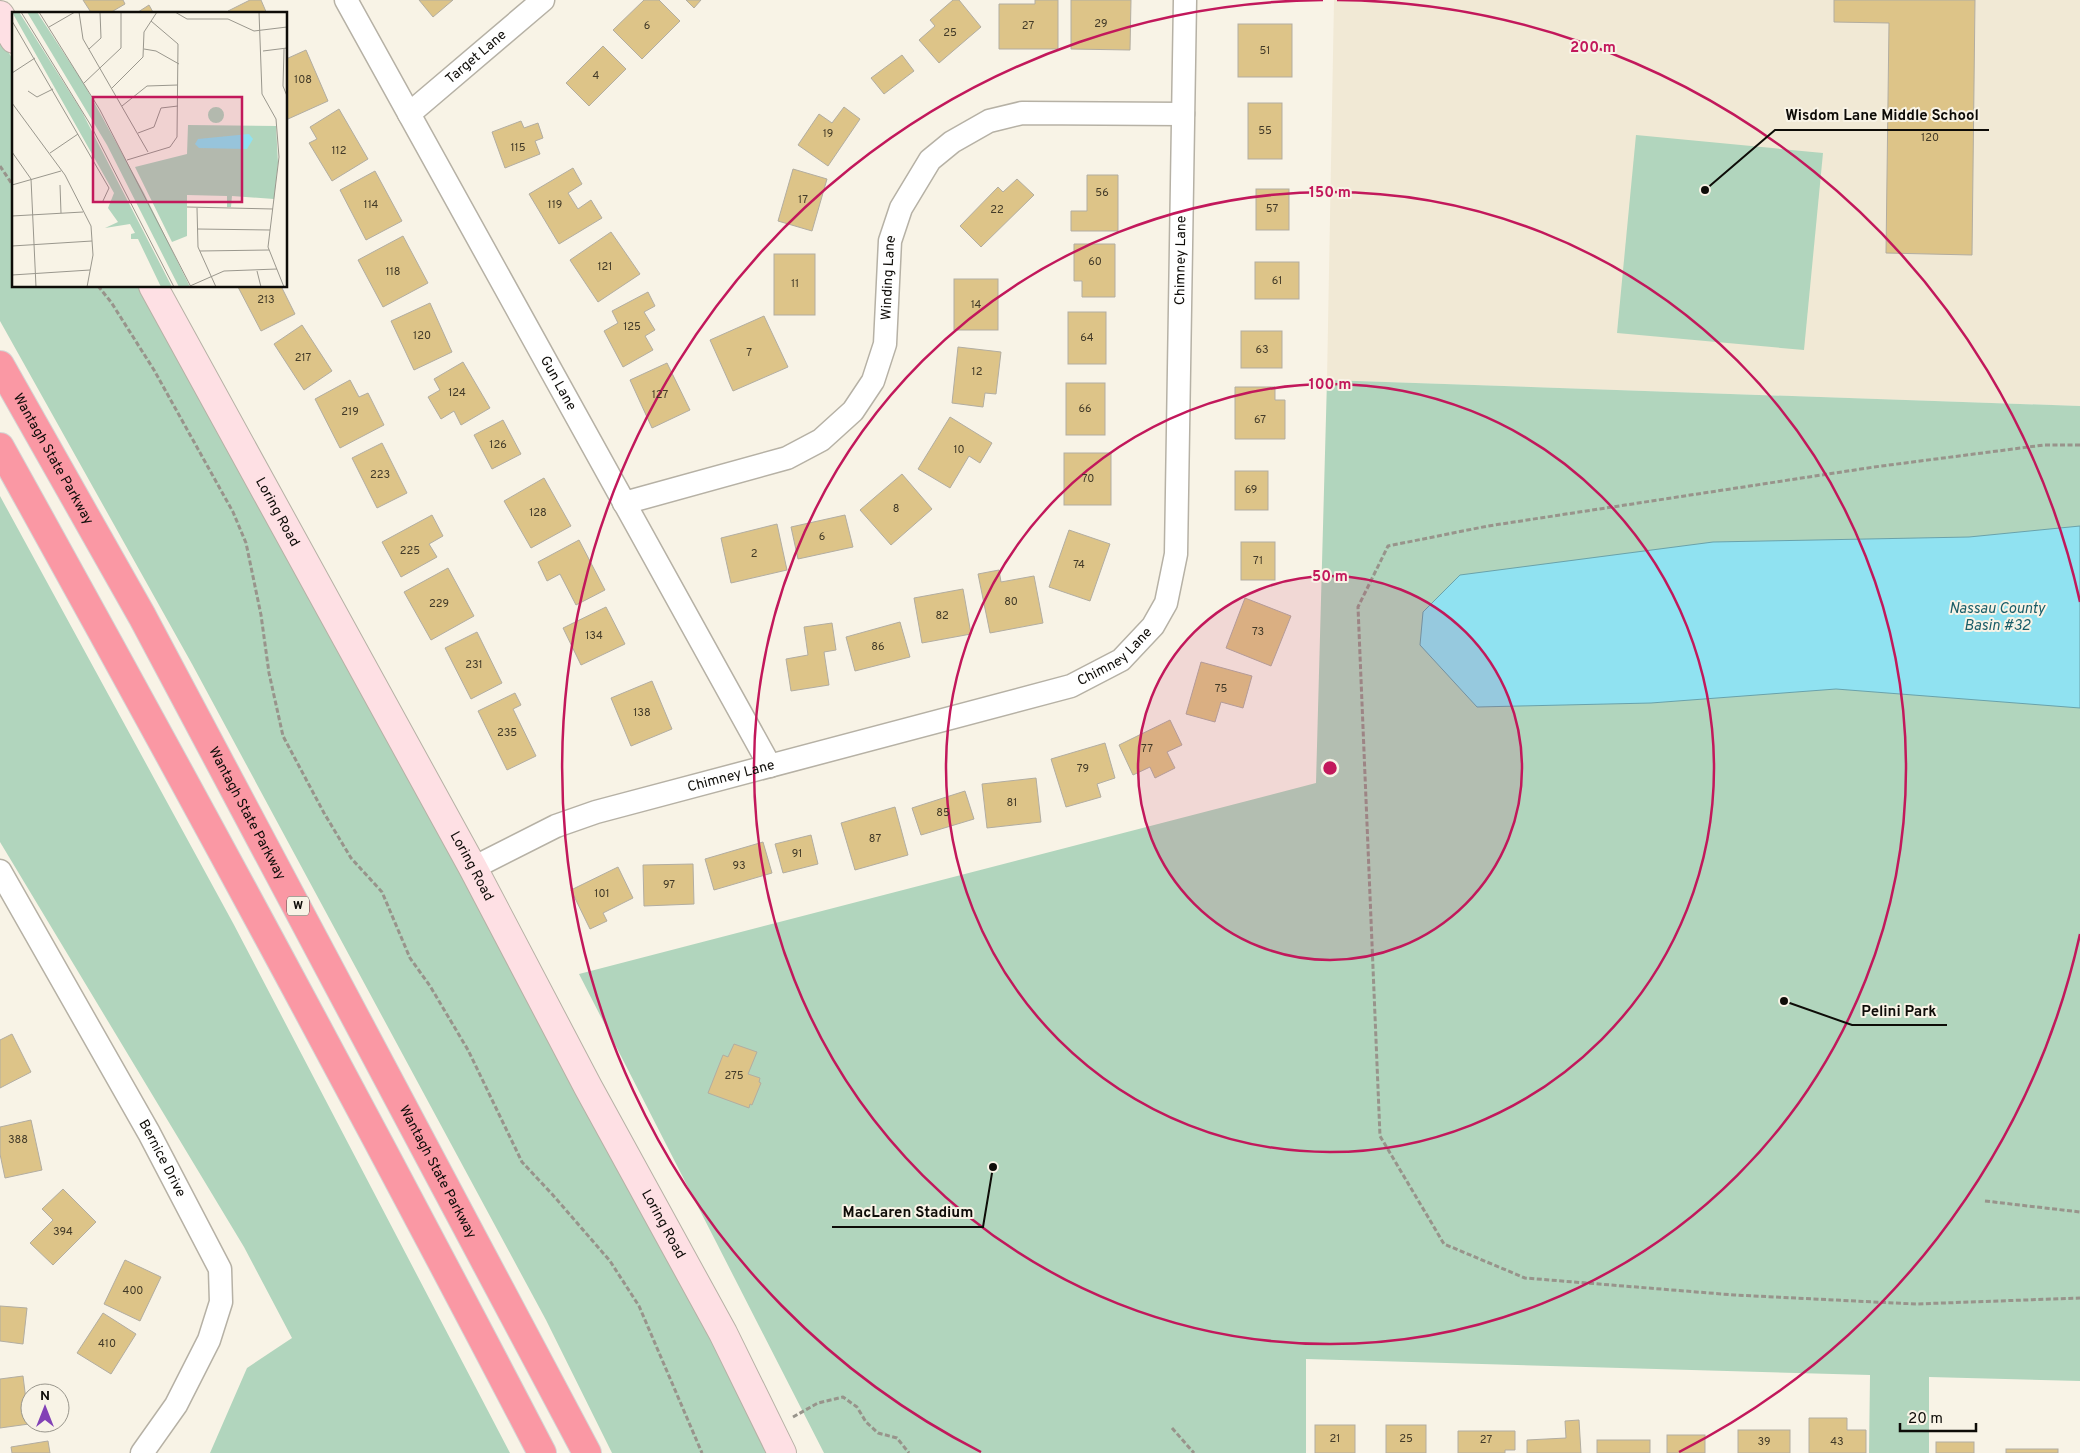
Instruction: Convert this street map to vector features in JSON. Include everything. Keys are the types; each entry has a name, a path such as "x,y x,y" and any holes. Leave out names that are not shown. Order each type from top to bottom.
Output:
{"highway":[{"name":"Wantagh State Parkway","path":"0,365 156,642 587,1453"},
{"path":"0,447 202,811 395,1170 542,1453"}],"street":[{"name":"Gun Lane","path":"346,0 770,766"},
{"name":"Target Lane","path":"409,114 543,0"},
{"name":"Chimney Lane","path":"474,868 556,826 576,818 1070,686 1121,660 1153,626 1166,603 1176,554 1185,0"},
{"path":"0,15 12,36"},
{"name":"Winding Lane","path":"624,503 787,458 822,440 853,412 873,381 885,344 890,241 901,208 930,160 952,142 989,121 1022,113 1183,114"},
{"name":"Loring Road","path":"154,288 474,868 588,1087 723,1332 777,1442"},
{"name":"Bernice Drive","path":"1,876 149,1134 220,1269 222,1302 208,1340 176,1405 142,1453"}],"path":[{"path":"0,166 12,184"},
{"path":"100,288 111,302 154,370 236,519 246,543 261,615 268,673 283,736 324,813 351,858 382,892 410,958 430,986 468,1050 522,1162 610,1261 639,1306 702,1453"},
{"path":"2080,445 2044,445 1874,467 1488,526 1388,546 1358,607 1380,1136 1444,1244 1525,1278 1734,1295 1916,1304 2080,1298"},
{"path":"1985,1201 2080,1212"},
{"path":"777,1442 818,1403 842,1397 857,1407 866,1422 878,1433 897,1438 909,1453"},
{"path":"1172,1428 1194,1453"}],"shaded area":[{"path":"1334,0 2080,0 2080,406 1327,380"}],"green space":[{"path":"0,37 12,58 12,288 142,288 711,1333 769,1453 612,1453 546,1320 192,664 0,321"},
{"path":"1636,135 1823,153 1804,350 1617,333"},
{"path":"1327,380 2080,406 2080,1381 1929,1377 1929,1453 1869,1453 1870,1375 1306,1359 1306,1453 824,1453 579,974 1316,783"},
{"path":"0,496 233,923 510,1453 210,1453 247,1368 292,1338 244,1247 0,842"}],"water":[{"name":"Nassau County Basin #32","path":"2080,526 2080,708 1836,689 1651,703 1477,707 1420,645 1423,612 1460,575 1713,542 1969,537"}],"building":[{"path":"83,0 123,0 125,4 111,12 91,12"},
{"path":"250,0 261,0 266,12 228,12"},
{"path":"419,0 453,0 433,17"},
{"path":"644,0 659,0 680,21 642,59 613,30"},
{"path":"686,0 701,0 694,8"},
{"path":"953,0 959,0 981,27 939,63 919,40 935,26 930,20"},
{"path":"1035,0 1058,0 1058,49 999,49 999,4 1035,4"},
{"path":"1071,0 1131,0 1130,50 1071,49"},
{"path":"1834,0 1975,0 1972,255 1886,253 1889,23 1834,22"},
{"path":"149,5 153,12 138,12"},
{"path":"1238,24 1292,24 1292,77 1238,77"},
{"path":"603,46 626,69 589,106 566,83"},
{"path":"306,50 328,101 288,119 288,58"},
{"path":"902,55 914,71 884,94 871,78"},
{"path":"1248,103 1282,103 1282,159 1248,159"},
{"path":"844,107 860,119 828,166 798,145 819,114 832,123"},
{"path":"339,109 368,159 332,181 309,143 317,139 310,127"},
{"path":"521,121 524,128 538,123 543,138 535,141 540,154 505,168 492,132"},
{"path":"573,168 582,184 568,193 578,209 591,200 602,218 559,244 529,194"},
{"path":"793,169 827,179 812,231 778,221"},
{"path":"375,171 402,221 366,240 340,190"},
{"path":"1087,175 1118,175 1118,231 1071,231 1071,211 1087,211"},
{"path":"1017,179 1034,195 981,247 960,226 998,187 1003,192"},
{"path":"1256,189 1289,189 1289,230 1256,230"},
{"path":"611,232 640,274 598,302 570,260"},
{"path":"403,236 428,283 383,307 358,260"},
{"path":"1074,244 1115,244 1115,297 1082,297 1082,281 1074,281"},
{"path":"774,254 815,254 815,315 774,315"},
{"path":"1255,262 1299,262 1299,299 1255,299"},
{"path":"954,279 998,279 998,330 954,330"},
{"path":"239,288 282,288 295,314 261,331"},
{"path":"648,292 655,306 644,312 655,330 645,336 653,350 623,367 604,331 618,323 612,311"},
{"path":"430,303 452,352 414,370 391,321"},
{"path":"1068,312 1106,312 1106,364 1068,364"},
{"path":"764,316 788,367 733,391 710,340"},
{"path":"302,325 332,371 304,390 274,344"},
{"path":"1241,331 1282,331 1282,368 1241,368"},
{"path":"958,347 1001,352 996,394 985,393 983,407 952,403"},
{"path":"463,362 490,408 461,425 454,411 441,419 428,397 440,390 434,379"},
{"path":"667,363 690,410 652,428 630,380"},
{"path":"350,380 359,397 368,393 384,425 340,448 315,399"},
{"path":"1066,383 1105,383 1105,435 1066,435"},
{"path":"1235,387 1275,387 1275,400 1285,400 1285,439 1235,439"},
{"path":"950,417 992,443 980,463 969,456 950,488 918,469"},
{"path":"503,420 521,454 492,469 474,435"},
{"path":"382,443 407,493 377,508 352,458"},
{"path":"1064,453 1111,453 1111,505 1064,505"},
{"path":"1235,471 1268,471 1268,510 1235,510"},
{"path":"902,474 932,509 891,545 860,510"},
{"path":"544,478 571,526 531,548 504,501"},
{"path":"432,515 443,536 429,544 437,557 401,577 382,542"},
{"path":"845,515 853,547 798,559 791,527"},
{"path":"777,524 787,570 731,583 721,538"},
{"path":"1069,530 1110,544 1090,601 1049,587"},
{"path":"579,540 605,590 576,605 560,574 547,581 538,562"},
{"path":"1241,542 1275,542 1275,580 1241,580"},
{"path":"448,568 474,616 431,640 404,592"},
{"path":"999,570 1001,582 1034,576 1043,623 990,633 978,574"},
{"path":"963,589 971,634 922,643 914,598"},
{"path":"1245,598 1291,616 1271,666 1226,648"},
{"path":"606,607 625,644 581,665 563,628"},
{"path":"900,622 910,657 855,671 846,637"},
{"path":"832,623 836,650 824,652 829,685 791,691 786,659 808,655 804,627"},
{"path":"477,632 502,683 471,699 445,648"},
{"path":"1201,662 1252,676 1243,708 1221,702 1215,722 1186,714"},
{"path":"652,681 672,729 631,746 611,698"},
{"path":"515,693 521,705 513,709 536,756 507,770 478,711"},
{"path":"1170,720 1182,745 1167,752 1175,768 1155,778 1150,767 1133,775 1119,745"},
{"path":"1105,743 1115,778 1097,784 1101,797 1066,807 1051,759"},
{"path":"1036,778 1041,822 987,828 982,784"},
{"path":"965,791 974,819 921,835 912,808"},
{"path":"895,807 908,855 855,870 841,823"},
{"path":"811,835 818,864 783,873 775,844"},
{"path":"763,842 772,873 714,890 705,859"},
{"path":"693,864 694,904 644,906 643,865"},
{"path":"618,867 633,898 603,913 607,921 590,929 571,890"},
{"path":"12,1034 31,1072 0,1088 0,1040"},
{"path":"734,1044 757,1052 748,1074 760,1078 759,1082 761,1083 749,1108 708,1093 723,1055 728,1057"},
{"path":"31,1120 42,1170 5,1178 0,1154 0,1127"},
{"path":"63,1189 96,1222 53,1265 30,1243 53,1220 42,1209"},
{"path":"125,1260 161,1277 140,1321 104,1304"},
{"path":"0,1306 27,1308 23,1344 0,1341"},
{"path":"103,1313 136,1334 111,1374 77,1353"},
{"path":"23,1376 24,1383 20,1383 20,1425 0,1428 0,1379"},
{"path":"1809,1418 1847,1418 1847,1430 1866,1430 1866,1453 1809,1453"},
{"path":"1579,1420 1581,1453 1527,1453 1527,1440 1566,1438 1565,1421"},
{"path":"1315,1425 1355,1425 1355,1453 1315,1453"},
{"path":"1386,1425 1426,1425 1426,1453 1386,1453"},
{"path":"1738,1430 1790,1430 1790,1453 1738,1453"},
{"path":"1458,1431 1515,1431 1515,1450 1505,1450 1505,1453 1458,1453"},
{"path":"1667,1435 1705,1435 1705,1453 1667,1453"},
{"path":"1597,1440 1650,1440 1650,1453 1597,1453"},
{"path":"48,1441 50,1453 12,1453 11,1447"},
{"path":"1936,1442 1974,1442 1974,1453 1936,1453"},
{"path":"2006,1449 2058,1449 2058,1453 2006,1453"}],"place":[{"name":"Wisdom Lane Middle School","path":"1705,190"},
{"name":"Pelini Park","path":"1784,1001"},
{"name":"MacLaren Stadium","path":"993,1167"}]}
